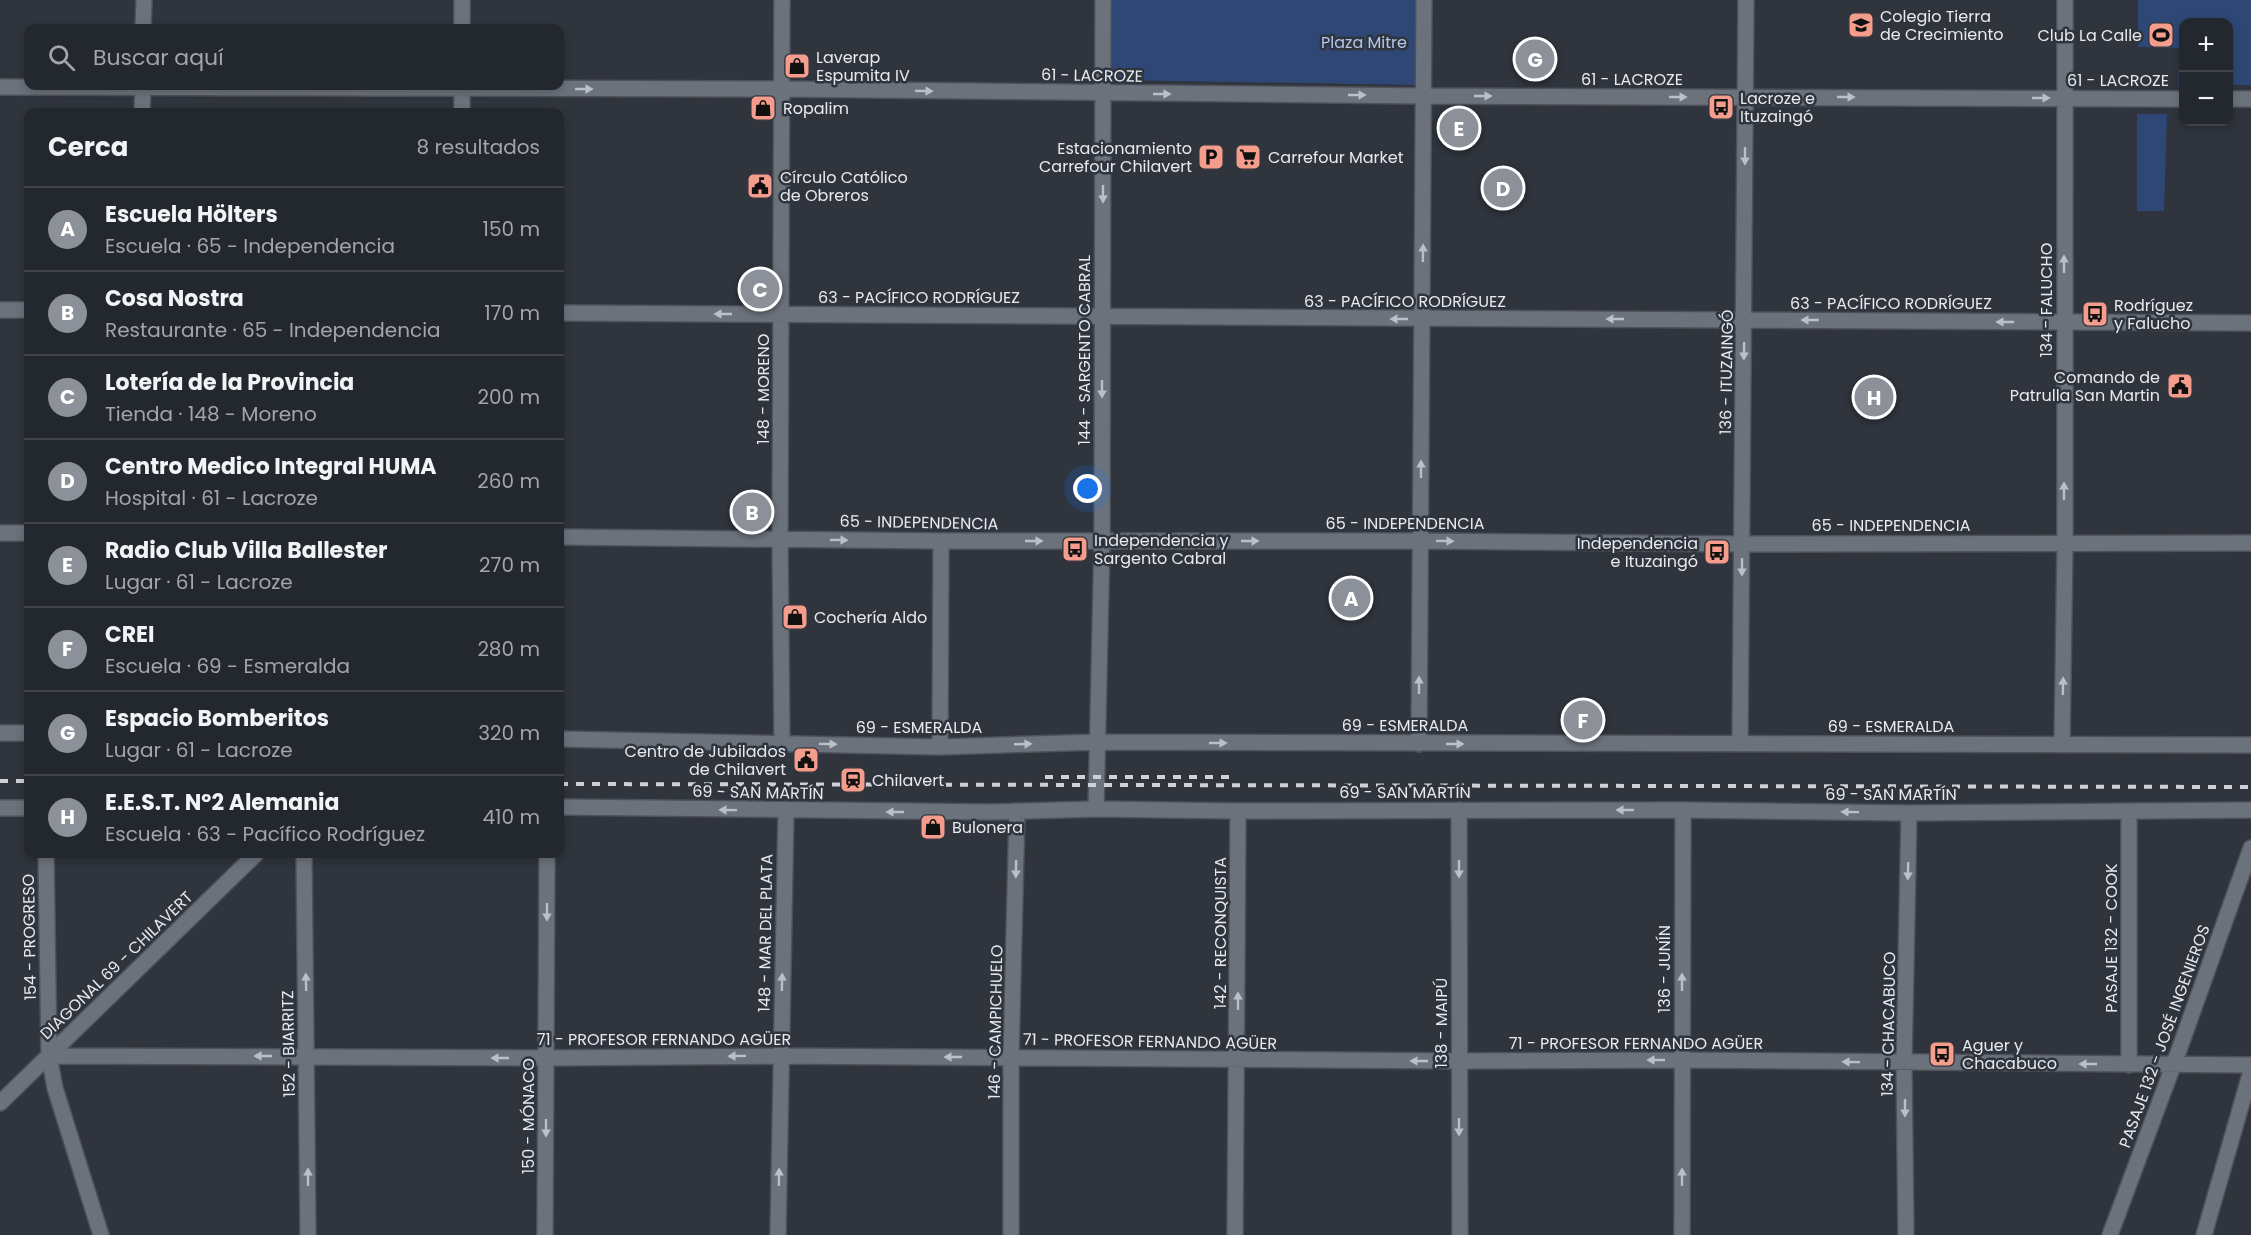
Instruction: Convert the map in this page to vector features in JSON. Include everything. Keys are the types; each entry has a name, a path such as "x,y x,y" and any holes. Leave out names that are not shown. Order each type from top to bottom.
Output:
{"street":[{"path":"143,24 144,0"},
{"path":"462,0 462,24"},
{"name":"148 - MORENO","path":"782,0 780,538 782,743"},
{"name":"144 - SARGENTO CABRAL","path":"1096,809 1102,541 1103,0"},
{"path":"1419,744 1424,0"},
{"name":"136 - ITUZAINGÓ","path":"1740,744 1746,0"},
{"name":"134 - FALUCHO","path":"2062,745 2065,543 2065,0"},
{"name":"61 - LACROZE","path":"0,87 24,87"},
{"name":"61 - LACROZE","path":"564,88 1425,96 2179,99"},
{"path":"142,108 143,90"},
{"path":"462,90 462,108"},
{"path":"2233,99 2251,99"},
{"path":"0,310 24,310"},
{"name":"63 - PACÍFICO RODRÍGUEZ","path":"564,313 2251,323"},
{"path":"0,533 24,533"},
{"name":"65 - INDEPENDENCIA","path":"564,537 941,541 1420,540 1742,544 2251,543"},
{"path":"940,747 941,541"},
{"path":"0,733 24,733"},
{"name":"69 - ESMERALDA","path":"564,739 940,747 1099,742 2251,745"},
{"name":"69 - SAN MARTÍN","path":"564,807 990,812 1096,809 1683,810 1909,813 2251,810"},
{"path":"0,808 24,808"},
{"name":"146 - CAMPICHUELO","path":"1011,1235 1011,1057 1017,810"},
{"name":"138 - MAIPÚ","path":"1459,810 1460,1235"},
{"name":"136 - JUNÍN","path":"1682,1235 1683,810"},
{"name":"148 - MAR DEL PLATA","path":"778,1235 786,811"},
{"name":"142 - RECONQUISTA","path":"1235,1235 1238,811"},
{"name":"PASAJE 132 - COOK","path":"2129,811 2129,1065"},
{"name":"134 - CHACABUCO","path":"1906,1235 1904,1063 1909,813"},
{"name":"PASAJE 132 - JOSÉ INGENIEROS","path":"2110,1235 2174,1065 2251,848"},
{"name":"154 - PROGRESO","path":"46,858 49,1056 55,1088 100,1235"},
{"name":"DIAGONAL 69 - CHILAVERT","path":"0,1102 252,858"},
{"name":"152 - BIARRITZ","path":"304,858 308,1235"},
{"name":"150 - MÓNACO","path":"545,1235 547,858"},
{"name":"71 - PROFESOR FERNANDO AGÜER","path":"49,1056 546,1058 780,1056 2251,1065"},
{"path":"2204,1235 2251,1071"}],"green space":[{"name":"Plaza Mitre","path":"1109,0 1419,0 1419,85 1109,80"},
{"name":"Club La Calle","path":"2138,0 2251,0 2251,85 2233,85 2233,18 2179,18 2179,48 2138,47"},
{"path":"2137,114 2167,114 2164,211 2137,211"}],"railway":[{"path":"1045,777 1237,777"},
{"path":"0,781 24,781"},
{"path":"564,784 2251,787"}],"place":[{"name":"Colegio Tierra de Crecimiento","path":"1861,25"},
{"name":"Club La Calle","path":"2161,35"},
{"name":"Espacio Bomberitos","path":"1535,59"},
{"name":"Laverap Espumita IV","path":"797,66"},
{"name":"Lacroze e Ituzaingó","path":"1721,107"},
{"name":"Ropalim","path":"763,108"},
{"name":"Radio Club Villa Ballester","path":"1459,128"},
{"name":"Estacionamiento Carrefour Chilavert","path":"1211,157"},
{"name":"Carrefour Market","path":"1248,157"},
{"name":"Círculo Católico de Obreros","path":"760,186"},
{"name":"Centro Medico Integral HUMA","path":"1503,188"},
{"name":"Lotería de la Provincia","path":"760,289"},
{"name":"Rodríguez y Falucho","path":"2095,314"},
{"name":"Comando de Patrulla San Martin","path":"2180,386"},
{"name":"E.E.S.T. Nº2 Alemania","path":"1874,397"},
{"name":"Cosa Nostra","path":"752,512"},
{"name":"Independencia y Sargento Cabral","path":"1075,549"},
{"name":"Independencia e Ituzaingó","path":"1717,552"},
{"name":"Escuela Hölters","path":"1351,598"},
{"name":"Cochería Aldo","path":"795,617"},
{"name":"CREI","path":"1583,720"},
{"name":"Centro de Jubilados de Chilavert","path":"806,760"},
{"name":"Chilavert","path":"853,780"},
{"name":"Bulonera","path":"933,827"},
{"name":"Aguer y Chacabuco","path":"1942,1054"}]}
